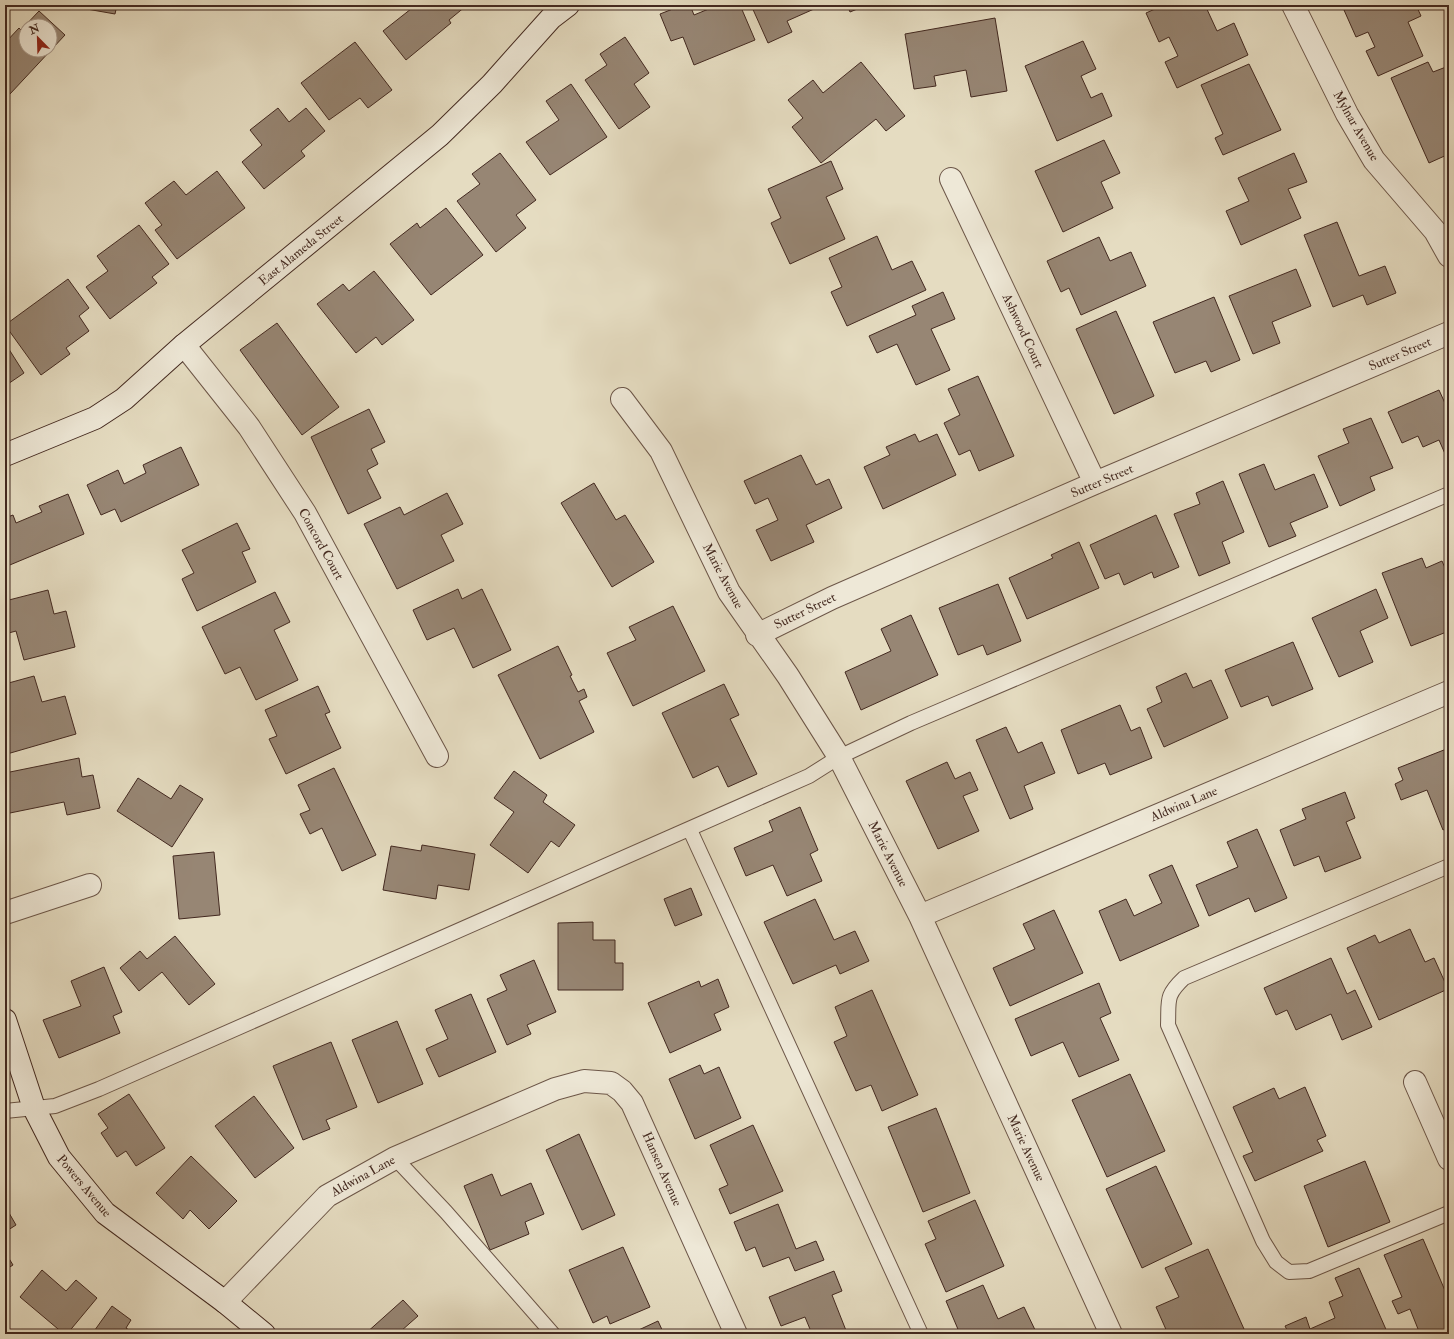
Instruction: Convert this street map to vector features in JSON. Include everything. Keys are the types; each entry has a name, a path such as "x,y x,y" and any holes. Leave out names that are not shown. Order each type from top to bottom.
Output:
{"street":[{"name":"East Alameda Street","path":"5,455 95,418 124,399 184,345 440,136 492,84 551,18 568,5"},
{"name":"Mylnar Avenue","path":"1293,5 1347,114 1374,160 1435,231 1449,256"},
{"name":"Ashwood Court","path":"951,179 1095,483"},
{"name":"Sutter Street","path":"757,635 832,598 1095,483 1449,333"},
{"name":"Concord Court","path":"184,345 248,427 305,513 437,756"},
{"name":"Marie Avenue","path":"622,399 661,451 729,592 757,635 788,676 839,757 920,916 1111,1334"},
{"name":"Aldwina Lane","path":"920,916 1449,692"},
{"path":"5,913 90,885"},
{"name":"Powers Avenue","path":"5,1020 34,1108 59,1157 104,1213 225,1302 264,1334"},
{"name":"Hansen Avenue","path":"534,1098 555,1089 584,1081 611,1083 622,1091 632,1103 736,1334"},
{"path":"1415,1082 1449,1158"},
{"name":"Aldwina Lane","path":"225,1302 327,1196 395,1158 534,1098"}],"lane":[{"path":"5,1111 55,1106 99,1090 690,830 809,776 839,757 911,723 1449,494"},
{"path":"690,830 921,1334"},
{"path":"1449,866 1184,978 1172,990 1169,1000 1168,1025 1263,1241 1276,1262 1289,1272 1309,1271 1449,1213"},
{"path":"395,1158 446,1212 553,1334"}],"building":[{"path":"81,5 117,5 115,14 81,8"},
{"path":"416,5 466,6 449,20 451,23 406,60 383,31"},
{"path":"683,5 690,5 694,15 711,8 710,5 740,5 755,40 694,65 683,37 671,41 660,14"},
{"path":"751,5 823,5 787,21 792,32 768,43"},
{"path":"847,5 867,5 850,12"},
{"path":"1164,5 1205,5 1217,31 1234,23 1248,55 1177,88 1165,62 1178,56 1169,37 1159,42 1146,13"},
{"path":"1355,5 1416,5 1421,16 1408,22 1423,56 1378,76 1366,51 1375,47 1368,32 1356,37 1344,10"},
{"path":"39,11 47,18 32,18"},
{"path":"995,18 1007,91 971,97 966,70 934,76 936,86 914,89 905,34"},
{"path":"18,29 18,58 44,58 10,94 5,89 5,43"},
{"path":"58,29 65,35 58,43"},
{"path":"625,37 649,73 634,84 650,107 619,129 585,80 607,65 600,54"},
{"path":"1083,41 1096,69 1081,76 1091,98 1102,93 1112,116 1057,141 1025,66"},
{"path":"355,42 392,90 368,108 360,98 329,120 301,83"},
{"path":"861,62 905,116 886,131 876,119 821,163 792,127 803,118 788,100 813,80 823,93"},
{"path":"1428,62 1433,72 1446,67 1449,73 1449,154 1429,163 1391,78"},
{"path":"1249,64 1281,130 1223,155 1215,138 1223,134 1201,85"},
{"path":"571,84 607,137 550,175 526,142 559,120 546,101"},
{"path":"278,108 289,122 306,108 325,131 301,151 305,156 264,189 242,162 262,145 250,130"},
{"path":"1104,140 1120,173 1101,182 1113,208 1063,232 1035,171"},
{"path":"500,153 536,200 516,215 526,228 496,252 457,201 480,184 472,174"},
{"path":"1294,153 1307,182 1288,189 1301,218 1241,245 1226,211 1249,201 1238,178"},
{"path":"831,161 843,189 826,197 845,239 790,264 771,223 781,218 768,189"},
{"path":"217,171 245,208 177,259 155,230 162,225 145,203 174,181 186,195"},
{"path":"446,208 483,255 431,295 390,244 417,223 420,228"},
{"path":"1337,222 1359,276 1385,266 1396,293 1367,305 1363,295 1333,307 1304,235"},
{"path":"139,225 169,264 152,277 157,283 110,319 86,287 108,271 97,256"},
{"path":"877,236 892,270 912,261 926,290 847,326 831,292 842,287 829,258"},
{"path":"1099,237 1110,261 1131,252 1146,286 1081,315 1069,288 1061,292 1047,261"},
{"path":"1296,269 1311,306 1272,322 1280,343 1253,354 1229,296"},
{"path":"374,271 414,320 382,345 376,337 356,353 317,304 343,284 349,291"},
{"path":"68,279 89,308 79,316 89,331 66,348 70,354 41,375 5,325"},
{"path":"943,292 955,319 931,329 950,370 916,385 897,344 877,353 869,336 916,315 912,306"},
{"path":"1214,297 1240,360 1211,372 1206,361 1175,373 1153,322"},
{"path":"1116,311 1154,396 1114,414 1076,329"},
{"path":"277,323 339,407 302,435 240,350"},
{"path":"5,343 24,373 5,386"},
{"path":"978,376 1014,456 979,471 970,450 959,455 944,423 960,415 948,389"},
{"path":"1439,390 1449,412 1449,463 1439,440 1423,447 1418,436 1402,443 1388,412"},
{"path":"369,409 385,442 371,449 378,464 367,470 381,498 348,514 311,437"},
{"path":"1371,418 1393,468 1370,477 1375,490 1340,506 1318,456 1349,443 1343,429"},
{"path":"915,434 919,442 937,434 956,475 883,509 864,467 890,455 886,447"},
{"path":"181,447 199,485 121,522 115,509 101,515 87,485 118,470 124,484 146,473 143,465"},
{"path":"801,455 816,485 829,479 842,508 806,525 814,542 771,561 756,530 778,520 768,498 755,504 744,481"},
{"path":"1264,464 1275,490 1314,474 1328,507 1290,523 1296,536 1269,547 1239,474"},
{"path":"1223,481 1244,532 1222,542 1230,563 1199,576 1174,514 1200,504 1196,493"},
{"path":"594,483 616,520 625,515 654,562 612,587 561,503"},
{"path":"447,493 463,524 441,535 454,561 397,589 364,524 400,507 404,515"},
{"path":"68,494 84,534 5,567 5,518 13,515 16,523 42,512 39,506"},
{"path":"1156,515 1179,567 1154,578 1152,572 1124,585 1119,573 1105,579 1090,545"},
{"path":"237,523 250,549 242,552 256,582 197,611 182,579 194,573 182,550"},
{"path":"1079,542 1099,588 1027,619 1009,578 1053,558 1051,555"},
{"path":"1422,558 1426,568 1442,561 1449,577 1449,631 1411,646 1382,573"},
{"path":"998,584 1021,641 987,655 983,645 958,655 939,608"},
{"path":"458,589 462,599 482,589 511,650 473,668 454,628 427,640 413,610"},
{"path":"1376,589 1388,618 1360,631 1373,662 1339,677 1312,618"},
{"path":"48,590 54,614 66,611 75,647 24,660 16,631 5,634 5,601"},
{"path":"275,592 290,622 274,630 298,680 256,700 240,667 225,674 202,627"},
{"path":"673,606 705,671 633,706 607,653 636,640 629,627"},
{"path":"911,615 938,675 861,710 845,672 891,651 881,629"},
{"path":"1293,642 1313,689 1272,706 1268,696 1241,707 1225,670"},
{"path":"558,646 572,675 570,676 578,692 584,689 587,697 579,701 594,732 540,759 498,675"},
{"path":"1186,673 1193,688 1211,680 1228,718 1164,747 1147,709 1162,702 1156,687"},
{"path":"34,676 42,702 65,696 76,734 7,754 5,747 5,684"},
{"path":"724,684 739,715 730,719 757,774 728,787 718,766 693,778 662,713"},
{"path":"318,686 330,712 325,714 341,748 286,774 269,739 277,736 265,710"},
{"path":"1120,705 1131,731 1140,727 1152,758 1110,775 1105,763 1078,774 1061,730"},
{"path":"1006,727 1018,753 1042,742 1055,773 1024,786 1033,809 1010,819 976,740"},
{"path":"1449,748 1449,827 1443,830 1427,790 1401,800 1395,784 1403,780 1398,768"},
{"path":"79,758 82,777 93,775 100,808 67,815 64,802 5,814 5,773"},
{"path":"947,762 955,779 970,772 978,790 963,796 979,831 938,849 906,781"},
{"path":"334,768 376,855 342,871 322,828 310,834 300,814 310,810 298,785"},
{"path":"514,771 547,795 543,802 575,825 559,847 551,841 528,873 490,845 514,812 494,798"},
{"path":"138,778 171,799 180,785 203,799 172,847 117,811"},
{"path":"1345,792 1355,818 1346,822 1361,858 1325,872 1319,856 1294,866 1280,830 1306,819 1302,809"},
{"path":"800,807 818,850 810,854 822,881 787,896 773,865 746,876 734,848 773,831 769,821"},
{"path":"1257,829 1287,898 1255,912 1249,898 1209,916 1196,885 1238,867 1227,842"},
{"path":"422,845 475,854 469,890 438,885 436,899 383,890 391,846 421,851"},
{"path":"214,852 220,915 179,919 173,856"},
{"path":"1172,865 1199,926 1120,961 1099,911 1126,899 1134,916 1162,903 1149,875"},
{"path":"691,888 702,915 675,926 664,899"},
{"path":"815,899 834,940 855,931 869,961 840,974 836,965 793,984 764,922"},
{"path":"1054,910 1083,973 1010,1006 993,968 1035,949 1023,924"},
{"path":"593,922 593,940 615,940 615,963 623,963 623,990 558,990 558,923"},
{"path":"1410,929 1425,962 1434,958 1448,989 1379,1020 1347,948 1375,935 1379,943"},
{"path":"175,936 215,984 189,1005 162,972 139,991 120,968 140,951 147,959"},
{"path":"1331,958 1347,994 1355,990 1372,1027 1342,1040 1331,1014 1296,1030 1287,1010 1276,1015 1264,988"},
{"path":"534,960 556,1012 527,1025 531,1034 507,1045 487,999 507,990 500,975"},
{"path":"104,967 122,1012 113,1016 120,1033 59,1058 43,1020 81,1006 71,981"},
{"path":"718,979 729,1007 714,1014 721,1030 670,1053 648,1003 699,981 701,987"},
{"path":"1099,983 1111,1013 1100,1018 1119,1060 1079,1077 1063,1042 1031,1056 1015,1019"},
{"path":"872,990 918,1095 882,1111 871,1085 856,1091 834,1042 847,1036 835,1007"},
{"path":"471,994 496,1052 439,1077 426,1049 448,1039 435,1010"},
{"path":"397,1021 423,1084 378,1103 352,1040"},
{"path":"331,1042 357,1107 326,1120 330,1129 303,1140 273,1066"},
{"path":"700,1065 704,1074 719,1067 741,1118 695,1139 669,1079"},
{"path":"1130,1074 1165,1151 1107,1177 1072,1100"},
{"path":"1305,1087 1326,1136 1317,1140 1323,1151 1255,1181 1243,1156 1253,1152 1233,1107 1274,1088 1279,1099"},
{"path":"129,1094 165,1148 136,1166 126,1151 117,1157 101,1133 108,1128 98,1114"},
{"path":"254,1096 294,1148 255,1178 215,1126"},
{"path":"936,1108 970,1193 923,1212 888,1127"},
{"path":"753,1125 783,1191 730,1214 719,1189 728,1185 710,1145"},
{"path":"579,1134 615,1215 582,1230 546,1150"},
{"path":"191,1156 237,1201 209,1229 190,1210 183,1219 156,1193"},
{"path":"1365,1161 1390,1222 1328,1247 1304,1186"},
{"path":"1156,1166 1192,1244 1142,1268 1106,1189"},
{"path":"492,1174 501,1196 531,1183 544,1214 525,1222 529,1234 490,1250 464,1186"},
{"path":"975,1200 1004,1266 946,1292 925,1244 936,1239 928,1221"},
{"path":"778,1204 796,1249 816,1241 824,1260 795,1271 789,1257 763,1267 755,1247 746,1251 734,1222"},
{"path":"5,1206 16,1225 5,1232"},
{"path":"1423,1239 1449,1300 1449,1332 1444,1334 1420,1334 1410,1309 1398,1314 1392,1301 1402,1297 1384,1255"},
{"path":"623,1247 650,1307 610,1324 607,1316 593,1323 569,1270"},
{"path":"1208,1249 1244,1329 1233,1334 1168,1334 1156,1307 1179,1297 1165,1268"},
{"path":"5,1252 13,1265 5,1270"},
{"path":"1359,1268 1388,1334 1289,1334 1285,1326 1306,1317 1310,1329 1335,1318 1329,1302 1343,1296 1335,1278"},
{"path":"42,1270 66,1291 76,1280 97,1298 67,1334 64,1334 20,1297"},
{"path":"834,1271 842,1291 832,1295 847,1333 812,1334 805,1317 781,1326 769,1297"},
{"path":"983,1285 998,1319 1024,1307 1037,1334 960,1334 946,1301"},
{"path":"403,1300 418,1316 401,1331 404,1334 365,1334"},
{"path":"112,1306 131,1320 126,1328 135,1334 92,1334"},
{"path":"658,1321 664,1334 630,1334"}]}
